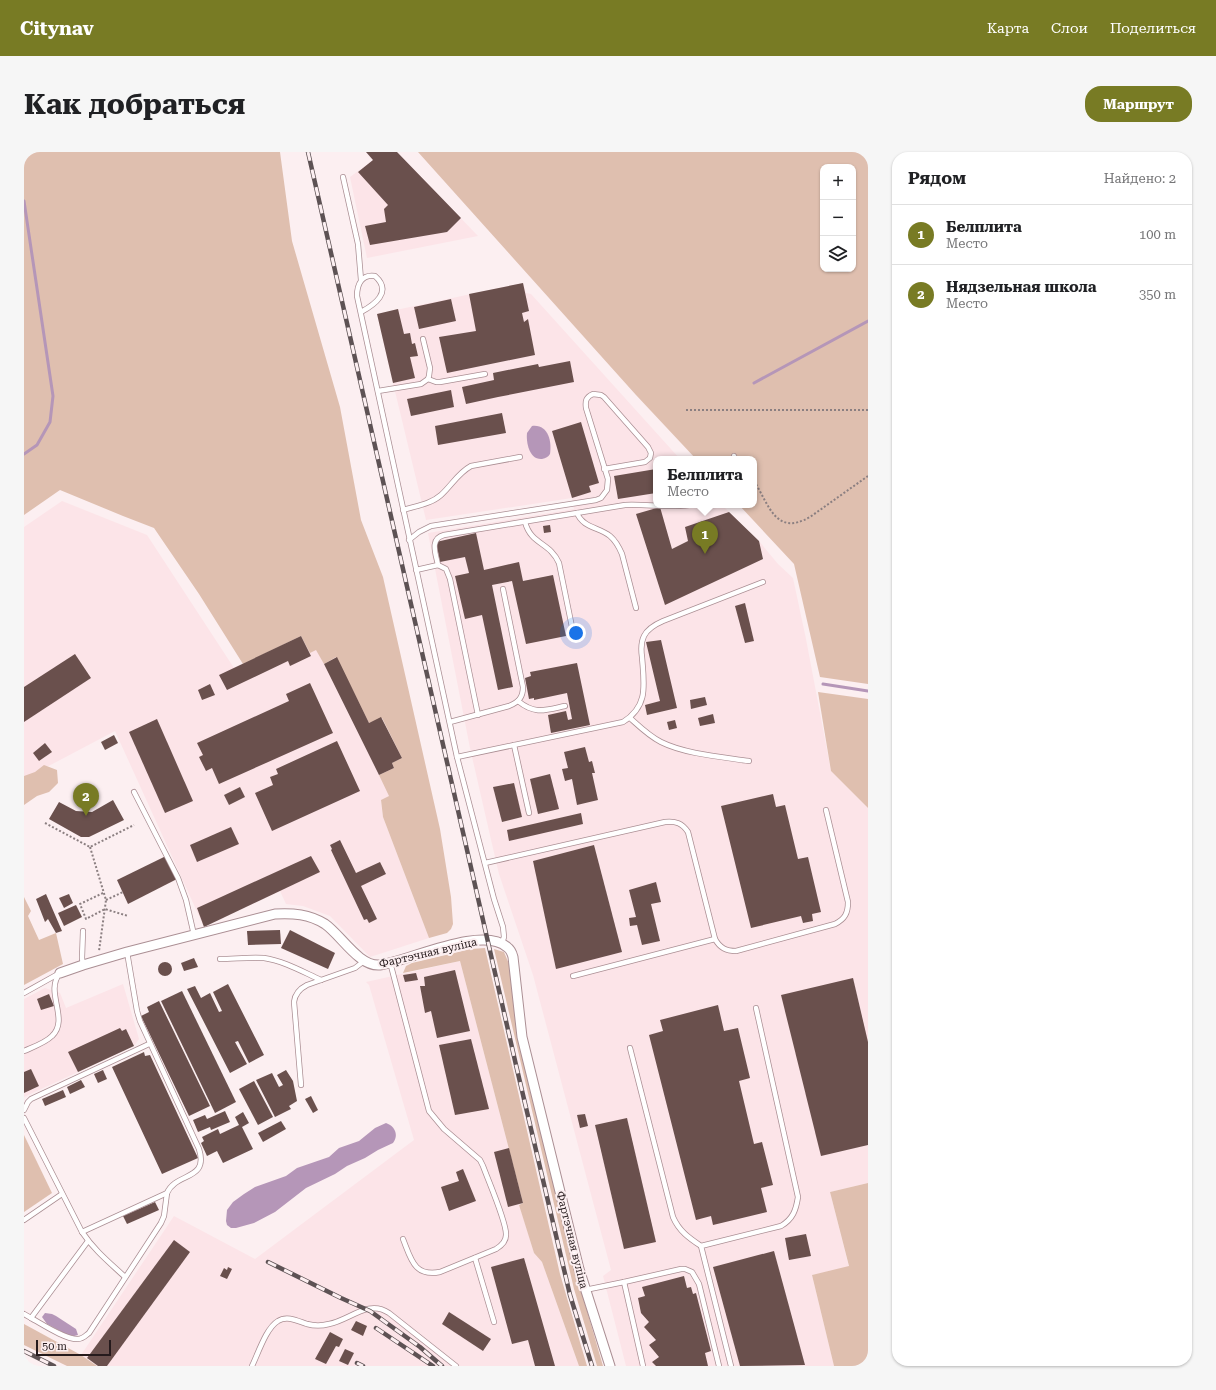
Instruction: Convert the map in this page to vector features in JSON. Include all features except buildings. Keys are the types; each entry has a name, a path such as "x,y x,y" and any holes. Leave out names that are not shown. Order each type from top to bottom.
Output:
{"street":[{"name":"Фартэчная вуліца","path":"60,973 127,952 275,914 300,914 312,918 325,925 364,961 375,965 470,941 488,940 502,944 511,951 513,957 522,1037 584,1290 610,1366"}],"lane":[{"path":"343,177 358,244 361,280"},
{"path":"361,312 379,299 382,290 379,279 375,276 366,276 361,280 358,286 357,296 457,757 503,927 504,937 502,944"},
{"path":"378,391 425,383 428,379 430,368 423,339"},
{"path":"428,379 440,382 485,374"},
{"path":"409,540 419,532 432,526 601,498 607,490 608,485 586,408 586,399 593,394 604,397 652,453 650,458 645,462 604,469"},
{"path":"403,510 435,499 441,495 464,470 471,466 520,457"},
{"path":"438,565 434,545 436,538 440,536 577,513 633,505 653,505"},
{"path":"577,513 580,520 584,523 610,535 619,547 636,608"},
{"path":"525,522 527,529 534,539 549,548 556,556 559,563 572,627"},
{"path":"416,570 438,565 446,569 450,579 478,715"},
{"path":"457,757 616,725 630,718 638,708 643,694 644,683 642,643 648,630 655,624 763,582"},
{"path":"450,722 509,706 518,701 521,697 523,687 503,589"},
{"path":"518,701 528,708 538,711 566,706"},
{"path":"630,718 651,737 662,743 689,751 749,761"},
{"path":"514,745 529,813"},
{"path":"134,792 178,878 186,900 194,935"},
{"path":"485,862 665,822 673,821 679,823 688,832 715,939 723,948 729,951 736,951 835,924 846,916 848,902 826,810"},
{"path":"83,931 83,965"},
{"path":"573,976 715,939"},
{"path":"24,1314 66,1337 78,1339 84,1338 89,1333 164,1216 168,1193 172,1185 196,1172 201,1160 201,1154 149,1044 137,1012 127,952"},
{"path":"220,959 254,958 274,960 322,980"},
{"path":"301,1085 294,998 296,994 302,988 355,968 364,961"},
{"path":"390,962 429,1111 437,1123 480,1160 506,1229 506,1239 500,1247 440,1272 426,1273 417,1268 402,1239"},
{"path":"24,993 60,973"},
{"path":"24,1051 47,1040 58,1028 58,1015 54,986 60,973"},
{"path":"701,1246 781,1226 792,1218 797,1204 797,1189 756,1008"},
{"path":"24,1110 31,1099 149,1044"},
{"path":"630,1048 673,1217 678,1228 701,1246 731,1366"},
{"path":"24,1118 82,1232 88,1241 125,1277"},
{"path":"82,1232 168,1193"},
{"path":"24,1220 62,1194"},
{"path":"31,1318 88,1241"},
{"path":"475,1258 494,1322"},
{"path":"584,1290 681,1269 692,1272 699,1284 719,1366"},
{"path":"624,1282 643,1366"},
{"path":"252,1366 268,1331 272,1325 284,1318 291,1318 308,1324 329,1324 371,1308 384,1310 389,1313 456,1366"}],"path":[{"path":"686,410 868,410"},
{"path":"757,486 776,517 784,522 793,523 802,522 810,517 868,476"},
{"path":"45,823 90,847 106,900 98,956 99,960"},
{"path":"90,847 134,825"},
{"path":"106,900 123,892"},
{"path":"103,893 80,904 86,919 105,909 128,916"}],"shaded area":[{"path":"24,152 280,152 292,241 340,407 361,520 383,577 440,829 451,897 453,924 447,933 429,938 383,817 381,800 389,796 379,775 394,768 392,763 402,758 382,718 369,723 336,657 324,664 316,650 310,653 301,636 243,664 199,594 154,528 60,490 24,515"},
{"path":"366,152 397,152 478,236 367,258 350,177 373,160"},
{"path":"418,152 868,152 868,684 820,677 794,564 742,508 757,508 757,456 693,456 636,395"},
{"path":"523,283 526,293 531,294 677,456 653,456 653,508 725,508 759,541 778,564 793,578 831,771 868,808 868,1183 830,1192 849,1267 812,1275 834,1366 626,1366 603,1276 611,1270 533,975 499,874 470,748 428,533 574,509 572,498 426,520 377,314"},
{"path":"532,426 542,428 548,434 550,454 546,458 538,459 531,454 529,450 527,433"},
{"path":"62,501 147,535 234,668 301,636 310,652 316,649 337,657 381,717 402,758 389,796 381,801 383,817 429,938 370,957 330,916 303,906 286,904 280,891 204,927 115,731 24,779 24,527"},
{"path":"818,692 868,699 868,808 831,771"},
{"path":"44,765 57,770 58,783 49,792 37,796 24,805 24,776 35,772"},
{"path":"24,897 31,911 28,916 39,940 56,933 63,964 24,985"},
{"path":"485,948 560,1274 587,1366 579,1366 542,1262 534,1253 519,1205 523,1203 460,961 403,973 406,966 412,963 471,949"},
{"path":"494,949 504,952 509,964 527,1070 570,1252 603,1366 597,1366 574,1289"},
{"path":"460,961 523,1203 519,1204 534,1253 542,1262 579,1366 97,1366 81,1355 174,1216 255,1259 414,1140 369,985 366,982"},
{"path":"123,984 139,1039 134,1046 24,1097 24,999 45,988 60,993 66,1008"},
{"path":"386,1123 392,1126 395,1131 396,1137 393,1143 306,1188 275,1212 254,1223 236,1228 231,1228 227,1225 227,1210 233,1202 244,1194 255,1187 286,1176 297,1168 329,1157 339,1148 359,1141 375,1128"},
{"path":"24,1135 52,1193 24,1212"},
{"path":"868,1183 868,1366 834,1366 812,1275 849,1266 830,1192"},
{"path":"45,1313 56,1316 76,1329 78,1335 68,1335 47,1324 42,1317"},
{"path":"24,1324 81,1355 97,1366 67,1366 24,1345"}],"waterway":[{"path":"24,201 53,396 50,422 37,445 24,454"},
{"path":"754,383 868,321"},
{"path":"823,684 868,691"}],"railway":[{"path":"308,152 516,1065 570,1295 592,1366"},
{"path":"268,1262 370,1311 420,1347 442,1366"},
{"path":"376,1328 433,1366"},
{"path":"24,1351 54,1366"},
{"path":"357,1363 363,1366"}],"place":[{"name":"Белплита","path":"705,554"},
{"name":"Нядзельная школа","path":"86,816"}]}
